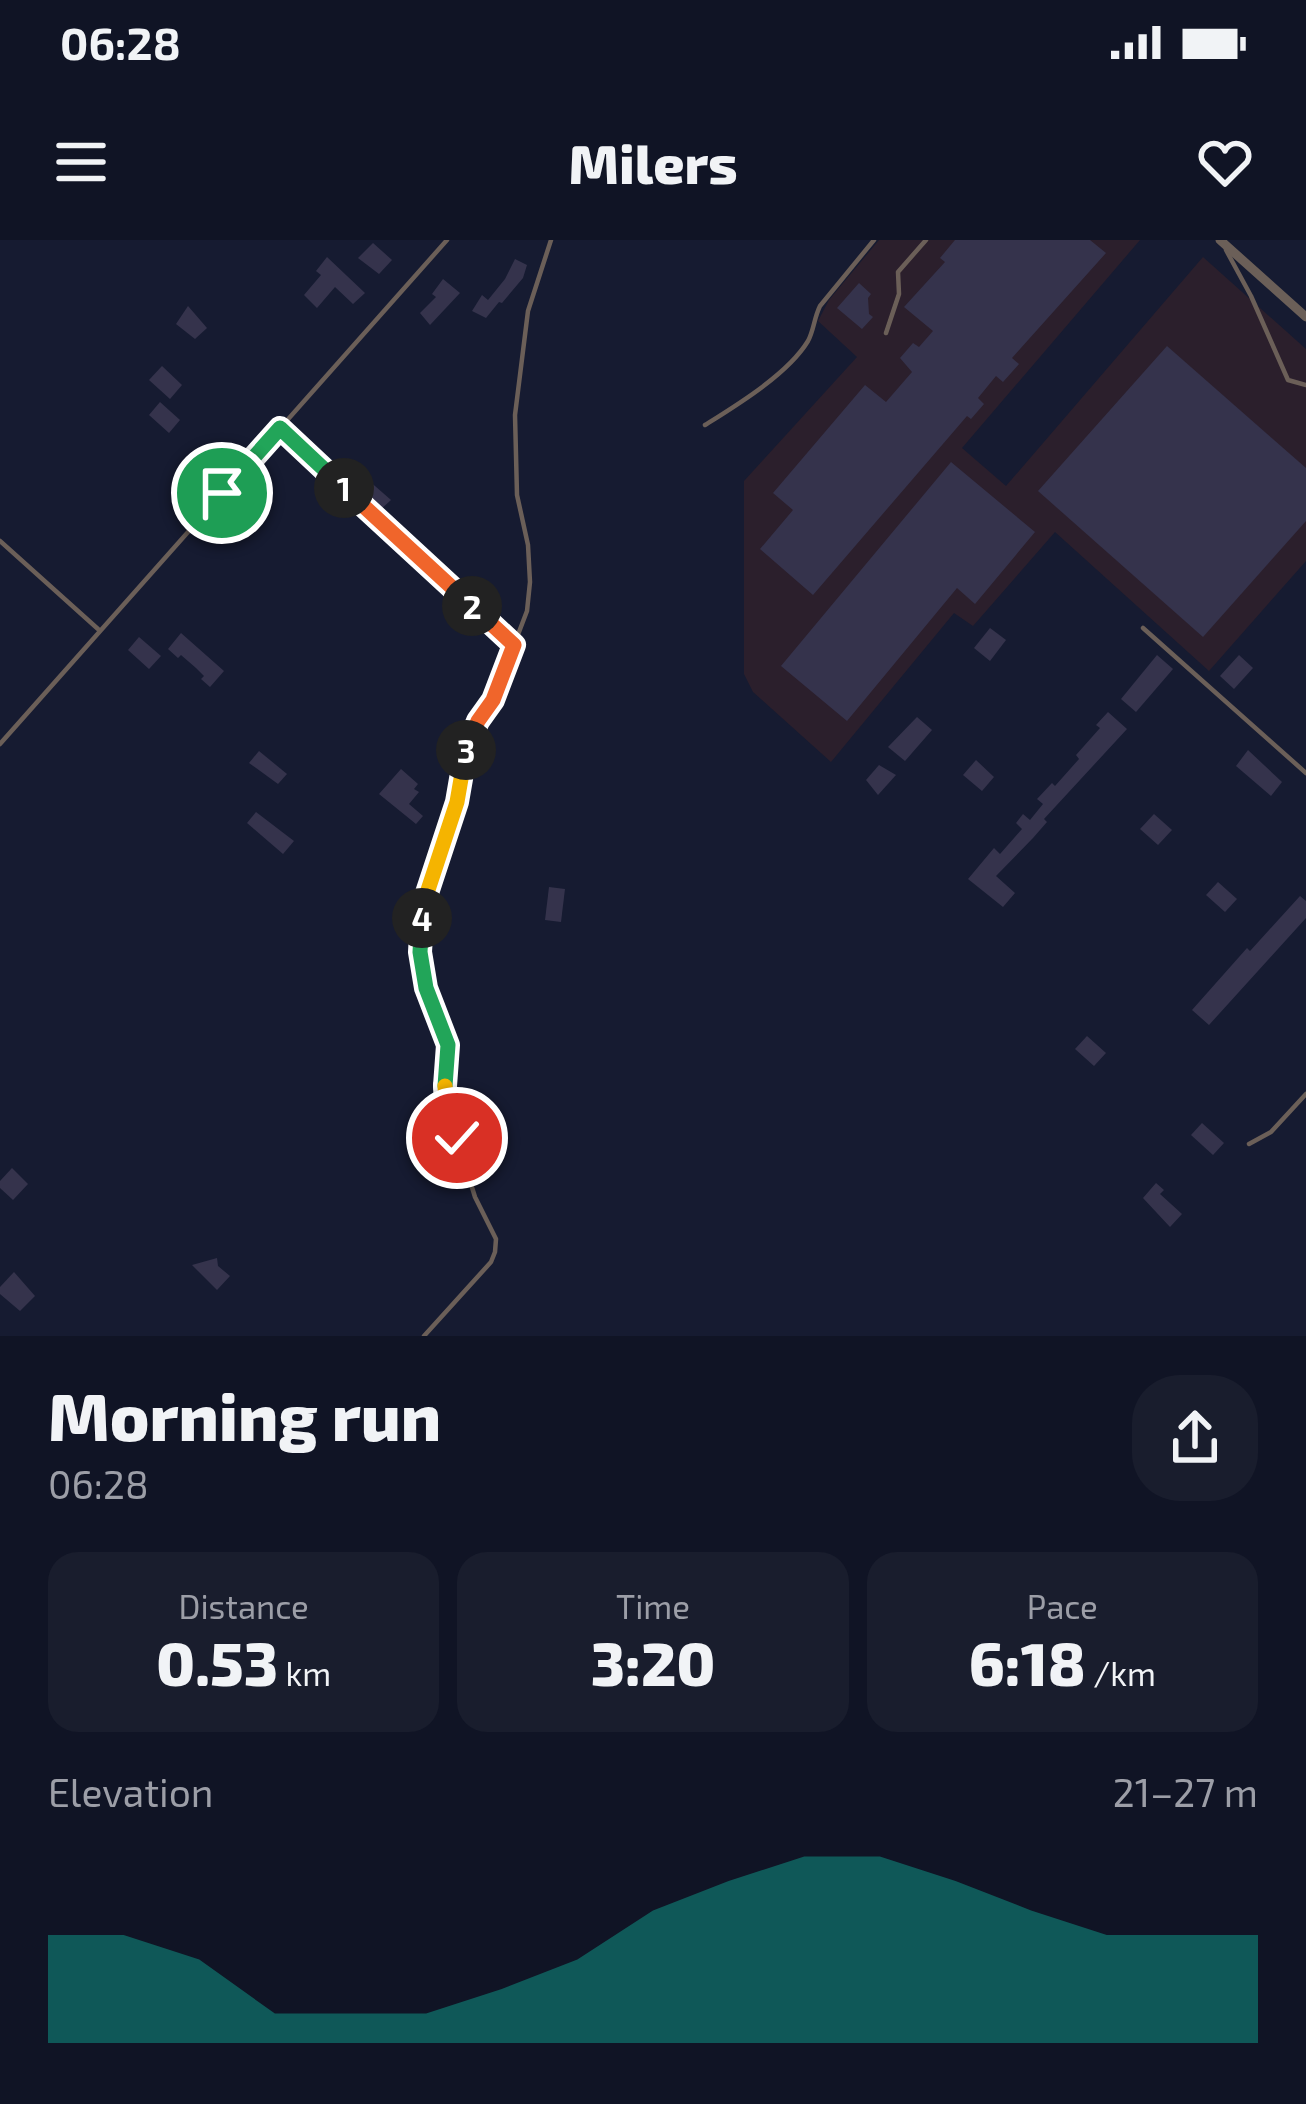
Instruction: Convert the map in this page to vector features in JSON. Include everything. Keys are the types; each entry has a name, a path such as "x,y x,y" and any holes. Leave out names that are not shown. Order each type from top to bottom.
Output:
{"street":[{"path":"1220,240 1306,317"}],"lane":[{"path":"0,744 447,240"},
{"path":"424,1336 496,1252 496,1239 475,1197 446,1104 448,1045 426,988 420,924 457,802 468,744 493,700 527,611 528,545 517,495 515,415 528,311 550,240"},
{"path":"705,425 757,390 804,347 820,306 874,240"},
{"path":"886,333 898,294 898,272 926,240"},
{"path":"1220,240 1288,380 1306,385"},
{"path":"280,428 514,645"},
{"path":"0,541 100,631"},
{"path":"1143,628 1306,773"},
{"path":"1250,1144 1271,1132 1306,1094"}],"shaded area":[{"path":"879,240 1140,240 962,448 1006,486 1203,257 1306,349 1306,561 1209,671 1055,532 973,626 954,613 831,762 753,692 744,674 744,481 857,357 818,321 829,300"}],"building":[{"path":"955,240 1090,240 1106,253 1012,358 1019,364 1003,382 996,376 978,398 984,404 971,419 967,416 813,595 760,549 793,510 773,493 865,385 886,402 912,372 900,358 933,331 904,307 945,262 940,258"},
{"path":"373,243 392,260 379,274 358,258"},
{"path":"327,257 365,293 353,304 335,287 317,308 304,295 321,275 316,271"},
{"path":"515,259 527,265 523,278 486,318 472,311 482,295 488,300"},
{"path":"443,279 460,293 430,325 420,313 436,297 432,294"},
{"path":"859,283 871,294 869,314 873,317 862,329 837,308"},
{"path":"188,306 207,328 195,339 176,324"},
{"path":"1167,346 1306,468 1306,521 1203,637 1038,491"},
{"path":"162,366 182,385 170,399 149,380"},
{"path":"160,402 180,420 169,433 149,415"},
{"path":"951,462 1035,532 975,604 957,588 847,721 781,666"},
{"path":"348,464 391,500 380,510 339,473"},
{"path":"990,628 1006,640 990,661 974,648"},
{"path":"181,633 224,671 210,687 196,668 168,649"},
{"path":"139,637 161,656 149,669 128,650"},
{"path":"1157,655 1173,669 1136,712 1121,699"},
{"path":"1239,655 1253,668 1234,689 1220,676"},
{"path":"1108,712 1127,729 996,876 1015,893 1003,907 968,879 994,848 1000,854 1022,829 1016,823 1023,814 1030,820 1043,804 1037,799 1079,759 1076,755"},
{"path":"917,717 932,730 905,761 888,747"},
{"path":"1248,750 1282,782 1271,796 1236,766"},
{"path":"259,751 287,774 278,784 249,763"},
{"path":"976,760 994,777 982,791 963,775"},
{"path":"879,765 896,775 878,795 866,780"},
{"path":"401,769 418,784 414,789 419,792 409,804 423,816 416,824 379,794"},
{"path":"256,812 294,841 283,854 247,823"},
{"path":"1154,814 1172,830 1158,845 1140,829"},
{"path":"1218,882 1237,899 1225,912 1206,895"},
{"path":"549,887 565,889 561,922 545,920"},
{"path":"1300,896 1306,901 1306,918 1209,1025 1192,1010"},
{"path":"1087,1036 1106,1053 1094,1066 1075,1049"},
{"path":"1202,1123 1224,1143 1213,1155 1191,1135"},
{"path":"12,1168 28,1184 13,1200 0,1188 0,1181"},
{"path":"1156,1183 1164,1190 1160,1194 1182,1214 1170,1227 1143,1198"},
{"path":"217,1258 218,1266 230,1276 217,1290 192,1265"},
{"path":"14,1272 35,1296 20,1311 0,1294 0,1287"}],"route":[{"path":"222,493 280,428 514,645 493,700 468,744 457,802 420,924 426,988 448,1045 446,1104 457,1138"}]}
